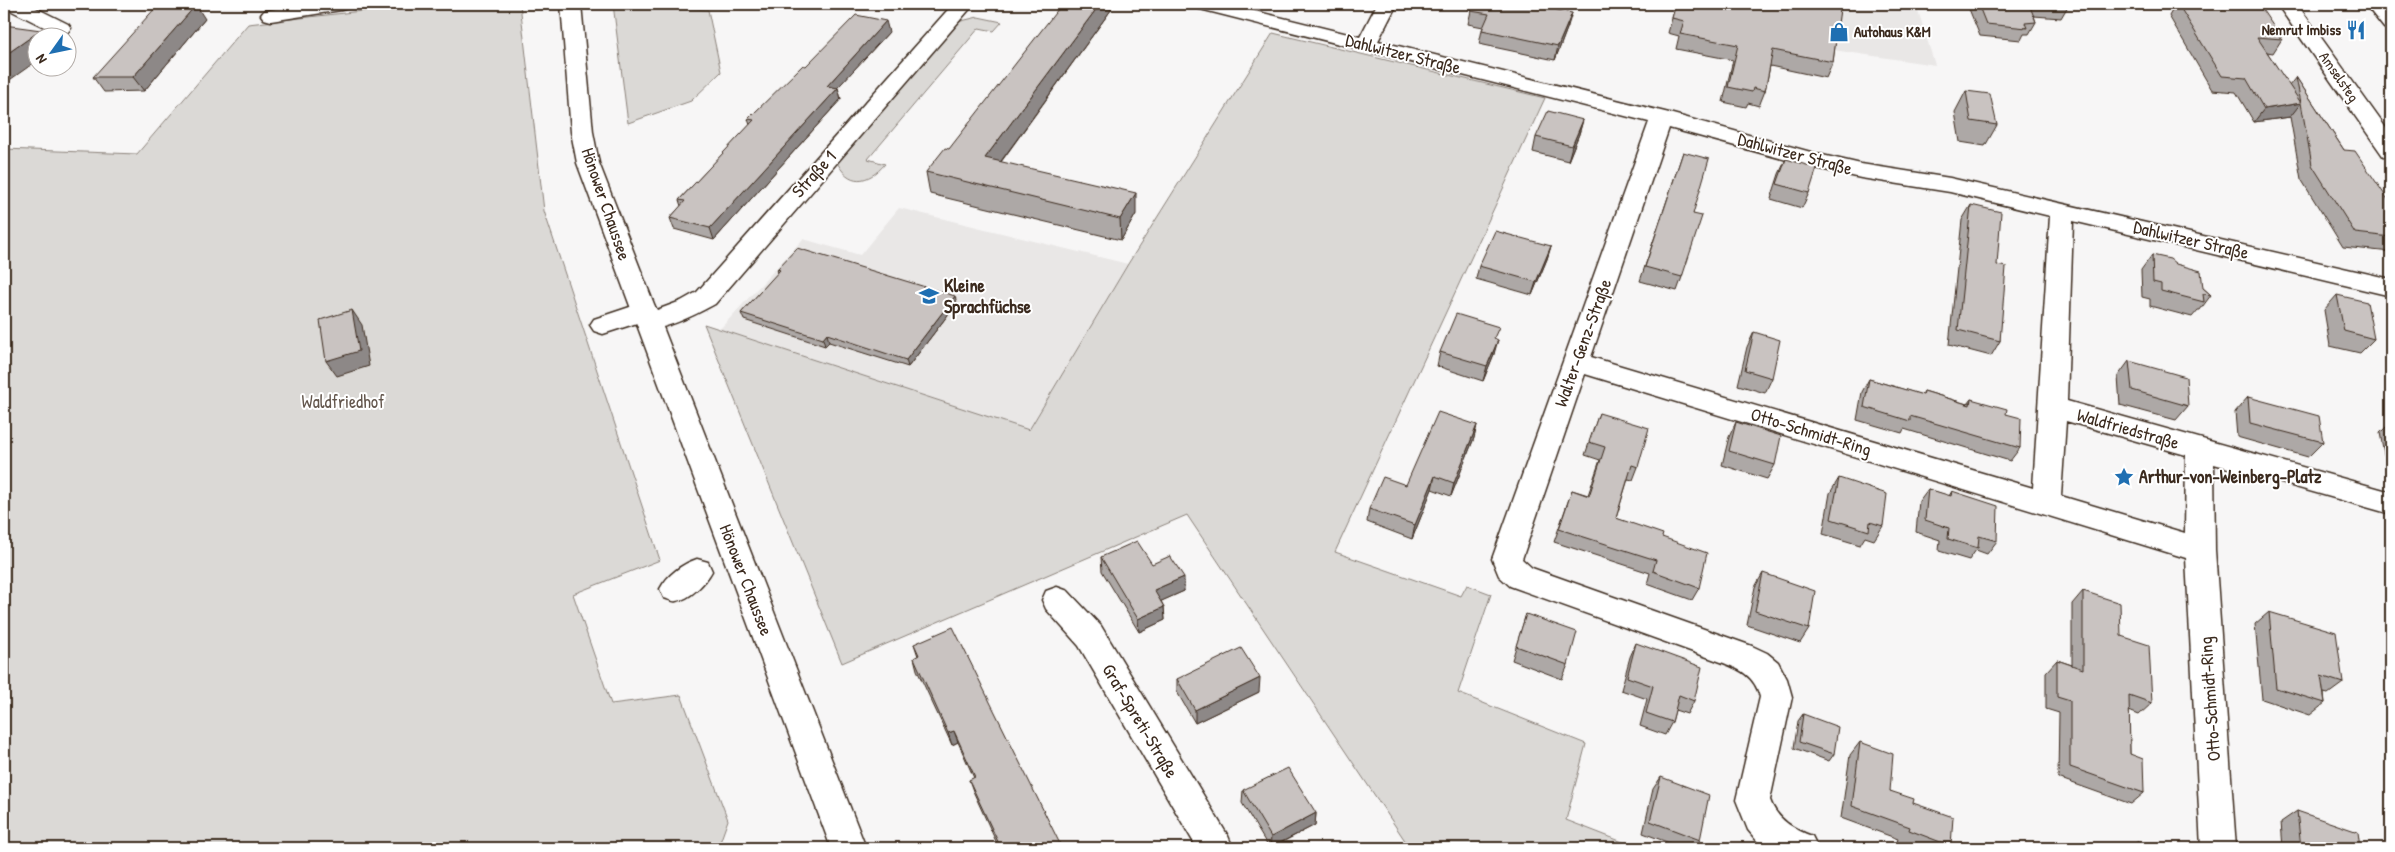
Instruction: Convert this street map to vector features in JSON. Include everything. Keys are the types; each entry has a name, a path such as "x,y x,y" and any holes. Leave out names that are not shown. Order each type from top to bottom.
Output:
{"street":[{"path":"13,4 61,28"},
{"path":"271,14 341,4"},
{"name":"Hönower Chaussee","path":"571,4 582,132 588,163 849,848"},
{"name":"Straße 1","path":"647,316 690,307 706,298 964,4"},
{"name":"Dahlwitzer Straße","path":"1203,4 1661,118 1824,163 1861,171 1950,185 2391,287"},
{"path":"1366,44 1387,4"},
{"name":"Amselsteg","path":"2287,4 2391,151"},
{"path":"2375,4 2391,24"},
{"name":"Walter-Genz-Straße","path":"1661,118 1507,559 1510,567 1521,577 1732,652 1753,660 1766,670 1774,684 1776,697 1753,800 1757,815 1764,827 1778,838 1800,848"},
{"name":"Waldfriedstraße","path":"2062,211 2053,407 2391,503"},
{"path":"603,325 647,316"},
{"name":"Otto-Schmidt-Ring","path":"1576,362 2046,502 2200,550"},
{"path":"2046,502 2053,407"},
{"name":"Otto-Schmidt-Ring","path":"2200,449 2200,550 2219,848"},
{"name":"Graf-Spreti-Straße","path":"1057,600 1090,636 1216,848"}],"shaded area":[{"name":"Autohaus K&M","path":"1676,4 1916,4 1935,65 1833,50"},
{"name":"Kleine Sprachfüchse","path":"899,208 1128,264 1029,430 720,329 803,239 860,255"}],"green space":[{"name":"Waldfriedhof","path":"423,4 520,4 544,211 660,560 573,594 611,704 681,695 728,820 718,848 4,848 4,149 137,154 248,24"},
{"path":"613,4 708,10 721,72 691,101 628,123"},
{"path":"978,17 1002,22 994,31 979,28 868,159 885,164 879,171 872,176 859,180 846,175 836,160 957,22"},
{"path":"1273,33 1545,98 1335,552 1461,596 1467,585 1491,594 1458,693 1586,744 1566,820 1638,848 1410,848 1187,515 842,663 704,324 1029,430 1128,264"}],"building":[{"path":"1062,4 1100,4 985,158 1136,193 1120,219 926,172 945,148 949,149"},
{"path":"1474,4 1555,4 1553,9 1572,13 1558,46 1482,30 1489,14 1471,11"},
{"path":"1676,4 1840,4 1833,62 1773,50 1765,91 1753,88 1752,92 1728,87 1738,45 1680,34 1684,21 1672,18"},
{"path":"1978,4 2029,4 2036,22 2025,23 2027,28 1986,24"},
{"path":"2041,4 2068,4 2068,6"},
{"path":"2178,4 2261,8 2282,39 2257,37 2301,103 2264,109 2246,78 2222,76"},
{"path":"158,5 196,5 133,77 93,77"},
{"path":"856,15 886,21 827,86 838,88 710,228 670,218 685,201 679,200 754,120 748,119 803,65 806,66"},
{"path":"4,25 28,28 28,39 4,56"},
{"path":"2296,77 2344,150 2355,151 2391,204 2391,237 2355,233 2312,165"},
{"path":"1966,91 1990,94 1997,125 1971,121"},
{"path":"1548,111 1583,120 1572,146 1536,137"},
{"path":"1683,152 1709,159 1693,214 1702,216 1682,277 1645,267"},
{"path":"1786,159 1817,168 1809,193 1777,184"},
{"path":"1971,205 2001,212 1997,265 2006,267 2000,341 1958,330"},
{"path":"1495,231 1551,246 1536,282 1479,266"},
{"path":"797,248 955,296 906,360 827,334 823,339 741,313"},
{"path":"2152,255 2170,259 2176,264 2201,271 2203,288 2211,295 2203,294 2204,302 2161,291 2161,284 2153,282"},
{"path":"2337,295 2367,302 2374,339 2344,331"},
{"path":"352,310 359,351 326,361 320,320"},
{"path":"1456,314 1499,327 1494,338 1498,340 1487,366 1440,352"},
{"path":"1754,332 1780,340 1772,378 1745,370"},
{"path":"2129,361 2186,377 2188,406 2132,390"},
{"path":"1869,379 1923,395 1924,391 1970,405 1971,399 2007,409 2006,414 2021,418 2020,448 1910,416 1910,421 1864,407"},
{"path":"2248,397 2319,416 2323,442 2250,423"},
{"path":"1438,412 1477,425 1454,483 1435,476 1415,525 1369,509 1383,477 1406,485"},
{"path":"1599,413 1649,428 1638,467 1632,465 1616,518 1663,534 1662,537 1707,553 1699,588 1653,571 1656,560 1559,529 1572,490 1589,496 1605,447 1589,442"},
{"path":"1736,422 1781,436 1775,465 1729,451"},
{"path":"1839,478 1887,494 1883,526 1870,522 1869,531 1831,519"},
{"path":"1928,489 1951,496 1952,491 1998,506 1997,541 1979,536 1978,548 1948,539 1949,528 1925,520"},
{"path":"1137,541 1152,564 1170,556 1184,577 1154,590 1164,607 1138,619 1101,557"},
{"path":"1763,573 1815,591 1809,629 1755,611"},
{"path":"2083,591 2120,603 2121,636 2149,645 2152,703 2129,695 2130,754 2143,759 2144,793 2070,767 2070,701 2057,697 2057,660 2083,669"},
{"path":"2269,612 2336,632 2343,683 2321,676 2325,703 2276,688"},
{"path":"1526,614 1577,632 1568,665 1516,646"},
{"path":"953,627 1062,848 1001,848 969,780 975,777 954,731 948,733 914,658 919,655 914,644"},
{"path":"1636,643 1702,667 1694,701 1679,695 1672,722 1646,713 1653,686 1627,677"},
{"path":"1241,648 1260,678 1195,710 1177,679"},
{"path":"1803,714 1838,727 1834,754 1799,742"},
{"path":"1860,742 1893,754 1890,791 1914,799 1913,803 1953,817 1951,846 1909,830 1910,827 1852,806"},
{"path":"1288,768 1316,813 1271,837 1243,790"},
{"path":"1661,777 1709,795 1700,840 1650,821"},
{"path":"2297,811 2358,832 2360,848 2301,848"},
{"path":"2137,842 2155,848 2137,848"}],"place":[{"name":"Nemrut Imbiss","path":"2356,30"},
{"name":"Autohaus K&M","path":"1839,32"},
{"name":"Kleine Sprachfüchse","path":"929,296"},
{"name":"Arthur-von-Weinberg-Platz","path":"2124,477"}]}
